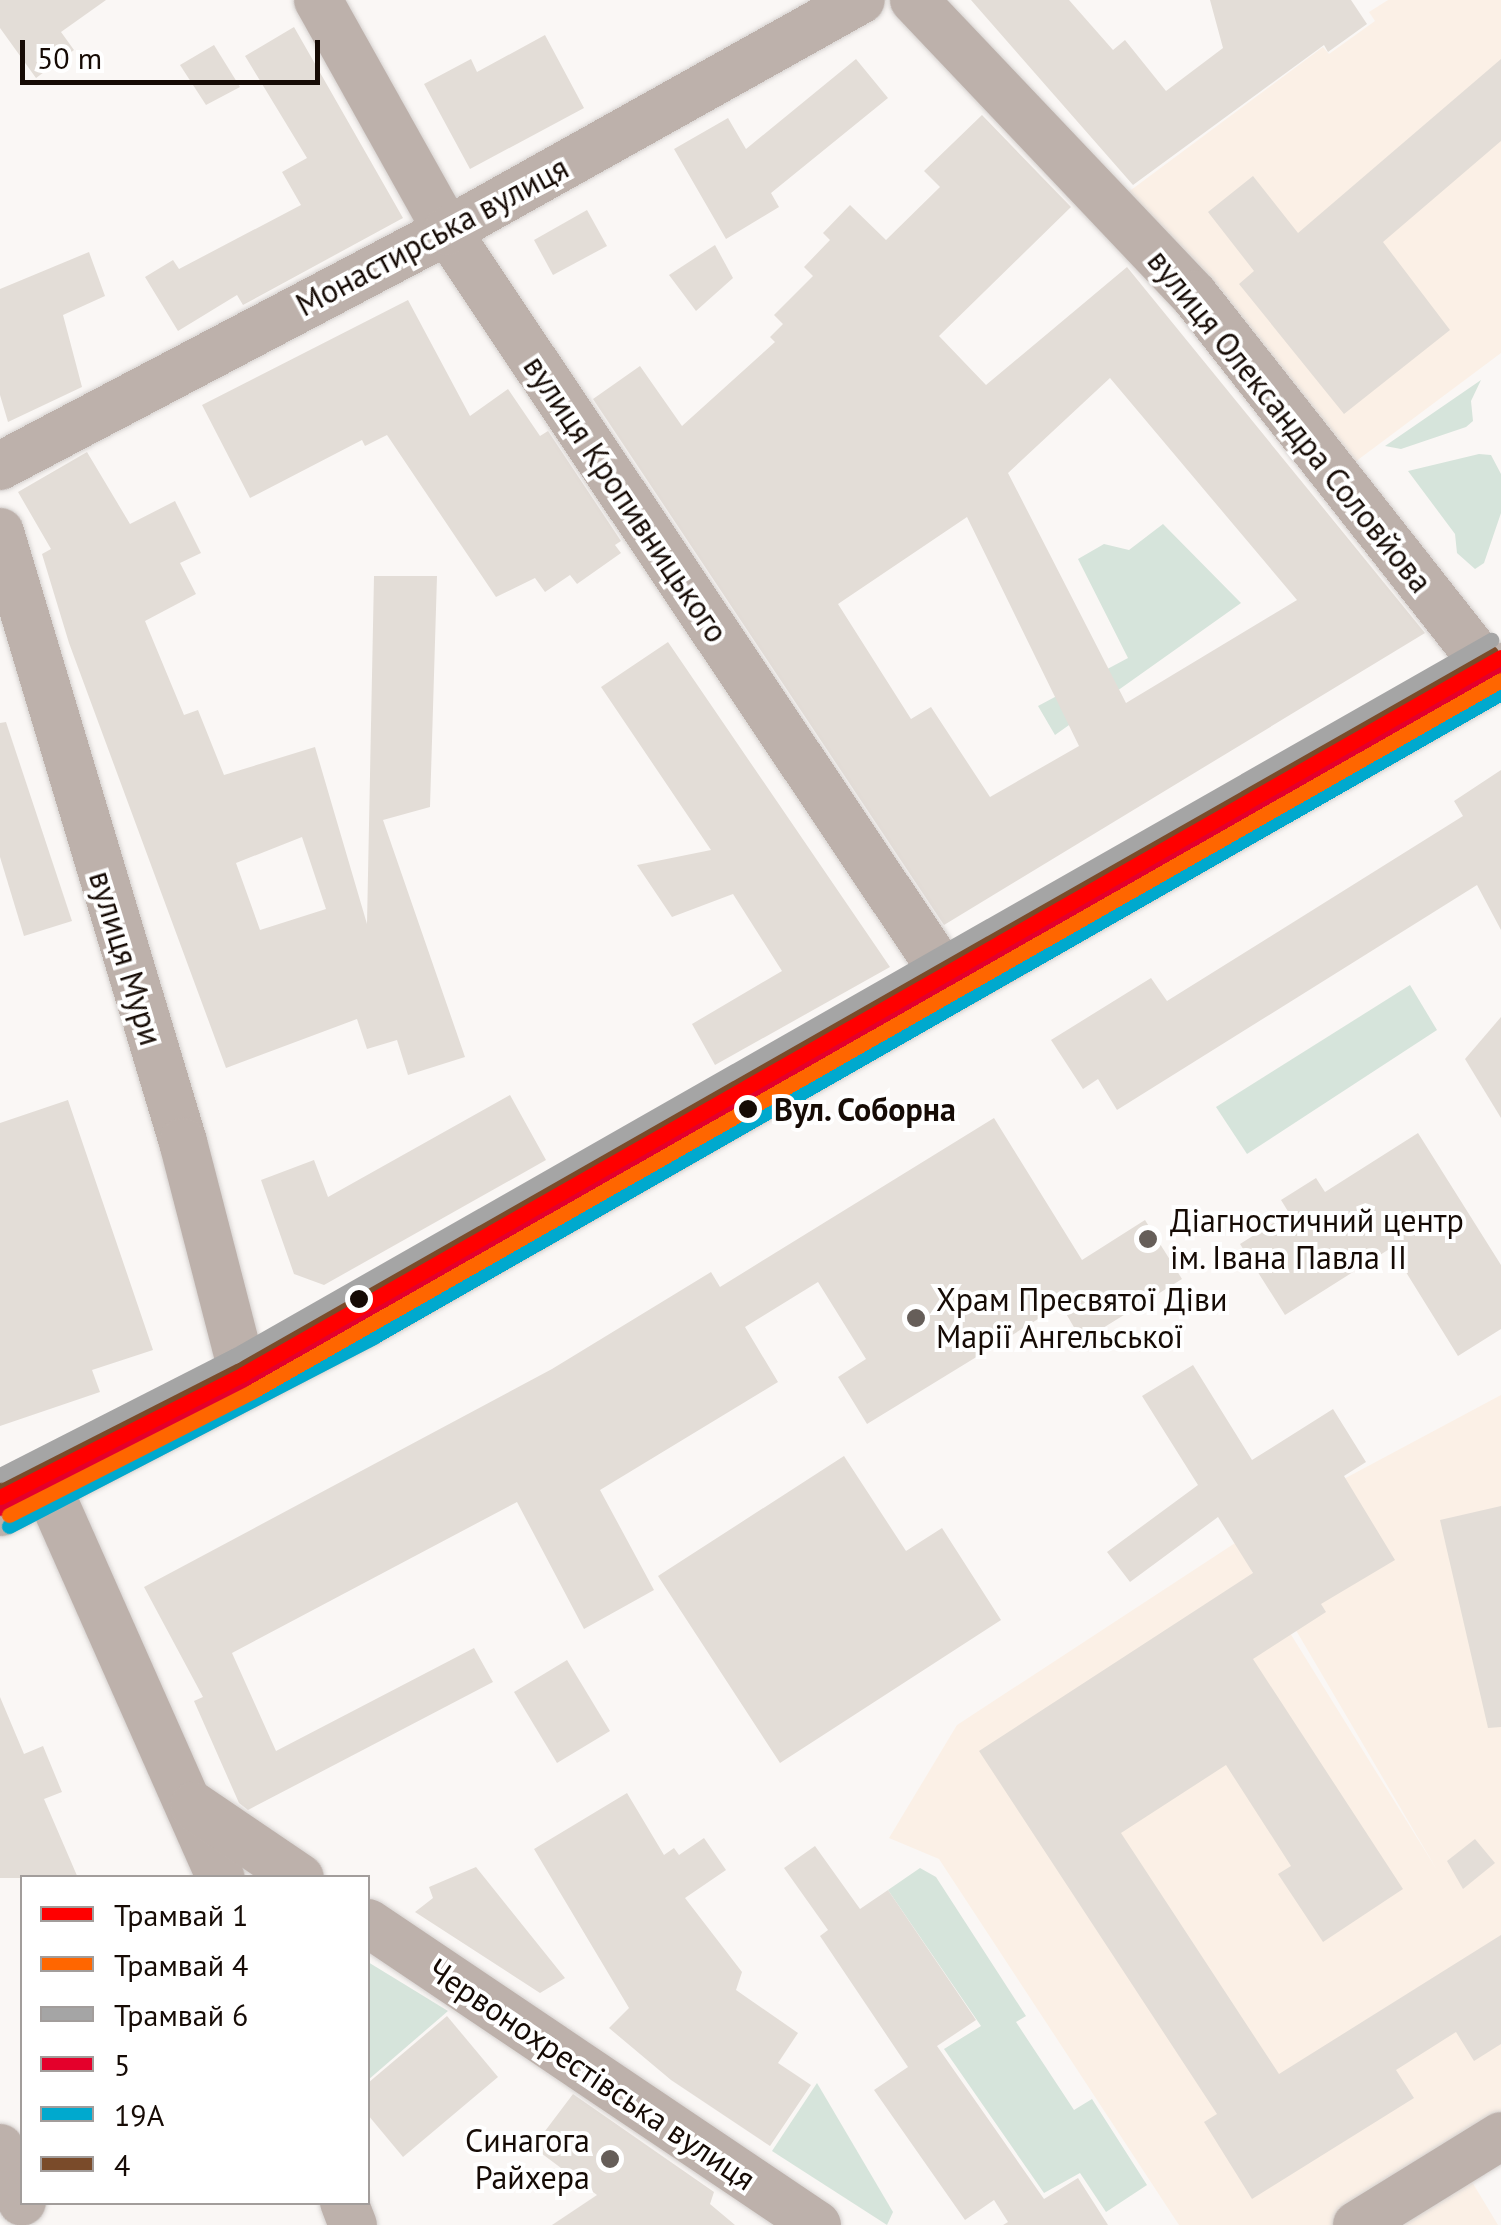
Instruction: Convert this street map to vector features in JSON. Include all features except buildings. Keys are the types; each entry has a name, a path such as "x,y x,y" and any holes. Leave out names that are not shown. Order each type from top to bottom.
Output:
{"street":[{"name":"вулиця Кропивницького","path":"318,0 447,231 953,987"},
{"name":"Монастирська вулиця","path":"0,466 447,231 861,0"},
{"name":"вулиця Олександра Соловйова","path":"914,0 1194,295 1497,672"},
{"name":"вулиця Мури","path":"0,532 183,1142 246,1385"},
{"path":"219,1875 194,1806 145,1700 23,1497 246,1385 953,987 1497,672"},
{"path":"194,1806 296,1875"},
{"name":"Червонохрестівська вулиця","path":"370,1924 816,2225"},
{"path":"1357,2225 1501,2136"},
{"path":"0,2148 20,2197"}],"shaded area":[{"path":"1388,0 1501,0 1501,353 1355,462 1197,262 1127,193 1323,47 1329,54 1375,21 1369,12"},
{"path":"1481,380 1471,401 1473,421 1466,427 1401,449 1385,446"},
{"path":"1479,454 1491,455 1501,474 1501,513 1484,563 1475,569 1457,553 1455,534 1408,471"},
{"path":"1163,524 1241,603 1055,735 1038,706 1128,658 1078,559 1104,544 1129,550"},
{"path":"1410,985 1437,1030 1247,1154 1216,1107"},
{"path":"1501,1395 1501,2136 1460,2162 1498,2225 1179,2225 939,1859 889,1838 957,1725 1284,1511","holes":["1252,1569 1297,1632 1437,1870"]},
{"path":"920,1868 936,1877 1026,2016 1016,2022 1074,2110 1092,2099 1147,2185 1106,2212 1080,2173 1044,2193 944,2049 981,2026 888,1890"},
{"path":"370,1963 448,2011 370,2078"},
{"path":"817,2083 893,2212 887,2225 772,2151"}],"tram line":[{"name":"6","path":"0,1475 234,1356 1491,640"},
{"name":"1","path":"0,1497 243,1374 1501,657"},
{"name":"4","path":"9,1515 253,1391 1501,680"}],"transit line":[{"name":"4","path":"0,1485 353,1302 1491,653"},
{"name":"5","path":"0,1508 363,1320 1501,670"},
{"name":"19А","path":"9,1526 373,1337 1501,693"}],"place":[{"name":"Вул. Соборна","path":"748,1109"},
{"name":"Діагностичний центр ім. Івана Павла II","path":"1148,1239"},
{"name":"Храм Пресвятої Діви Марії Ангельської","path":"916,1318"},
{"name":"Синагога Райхера","path":"610,2159"}]}
